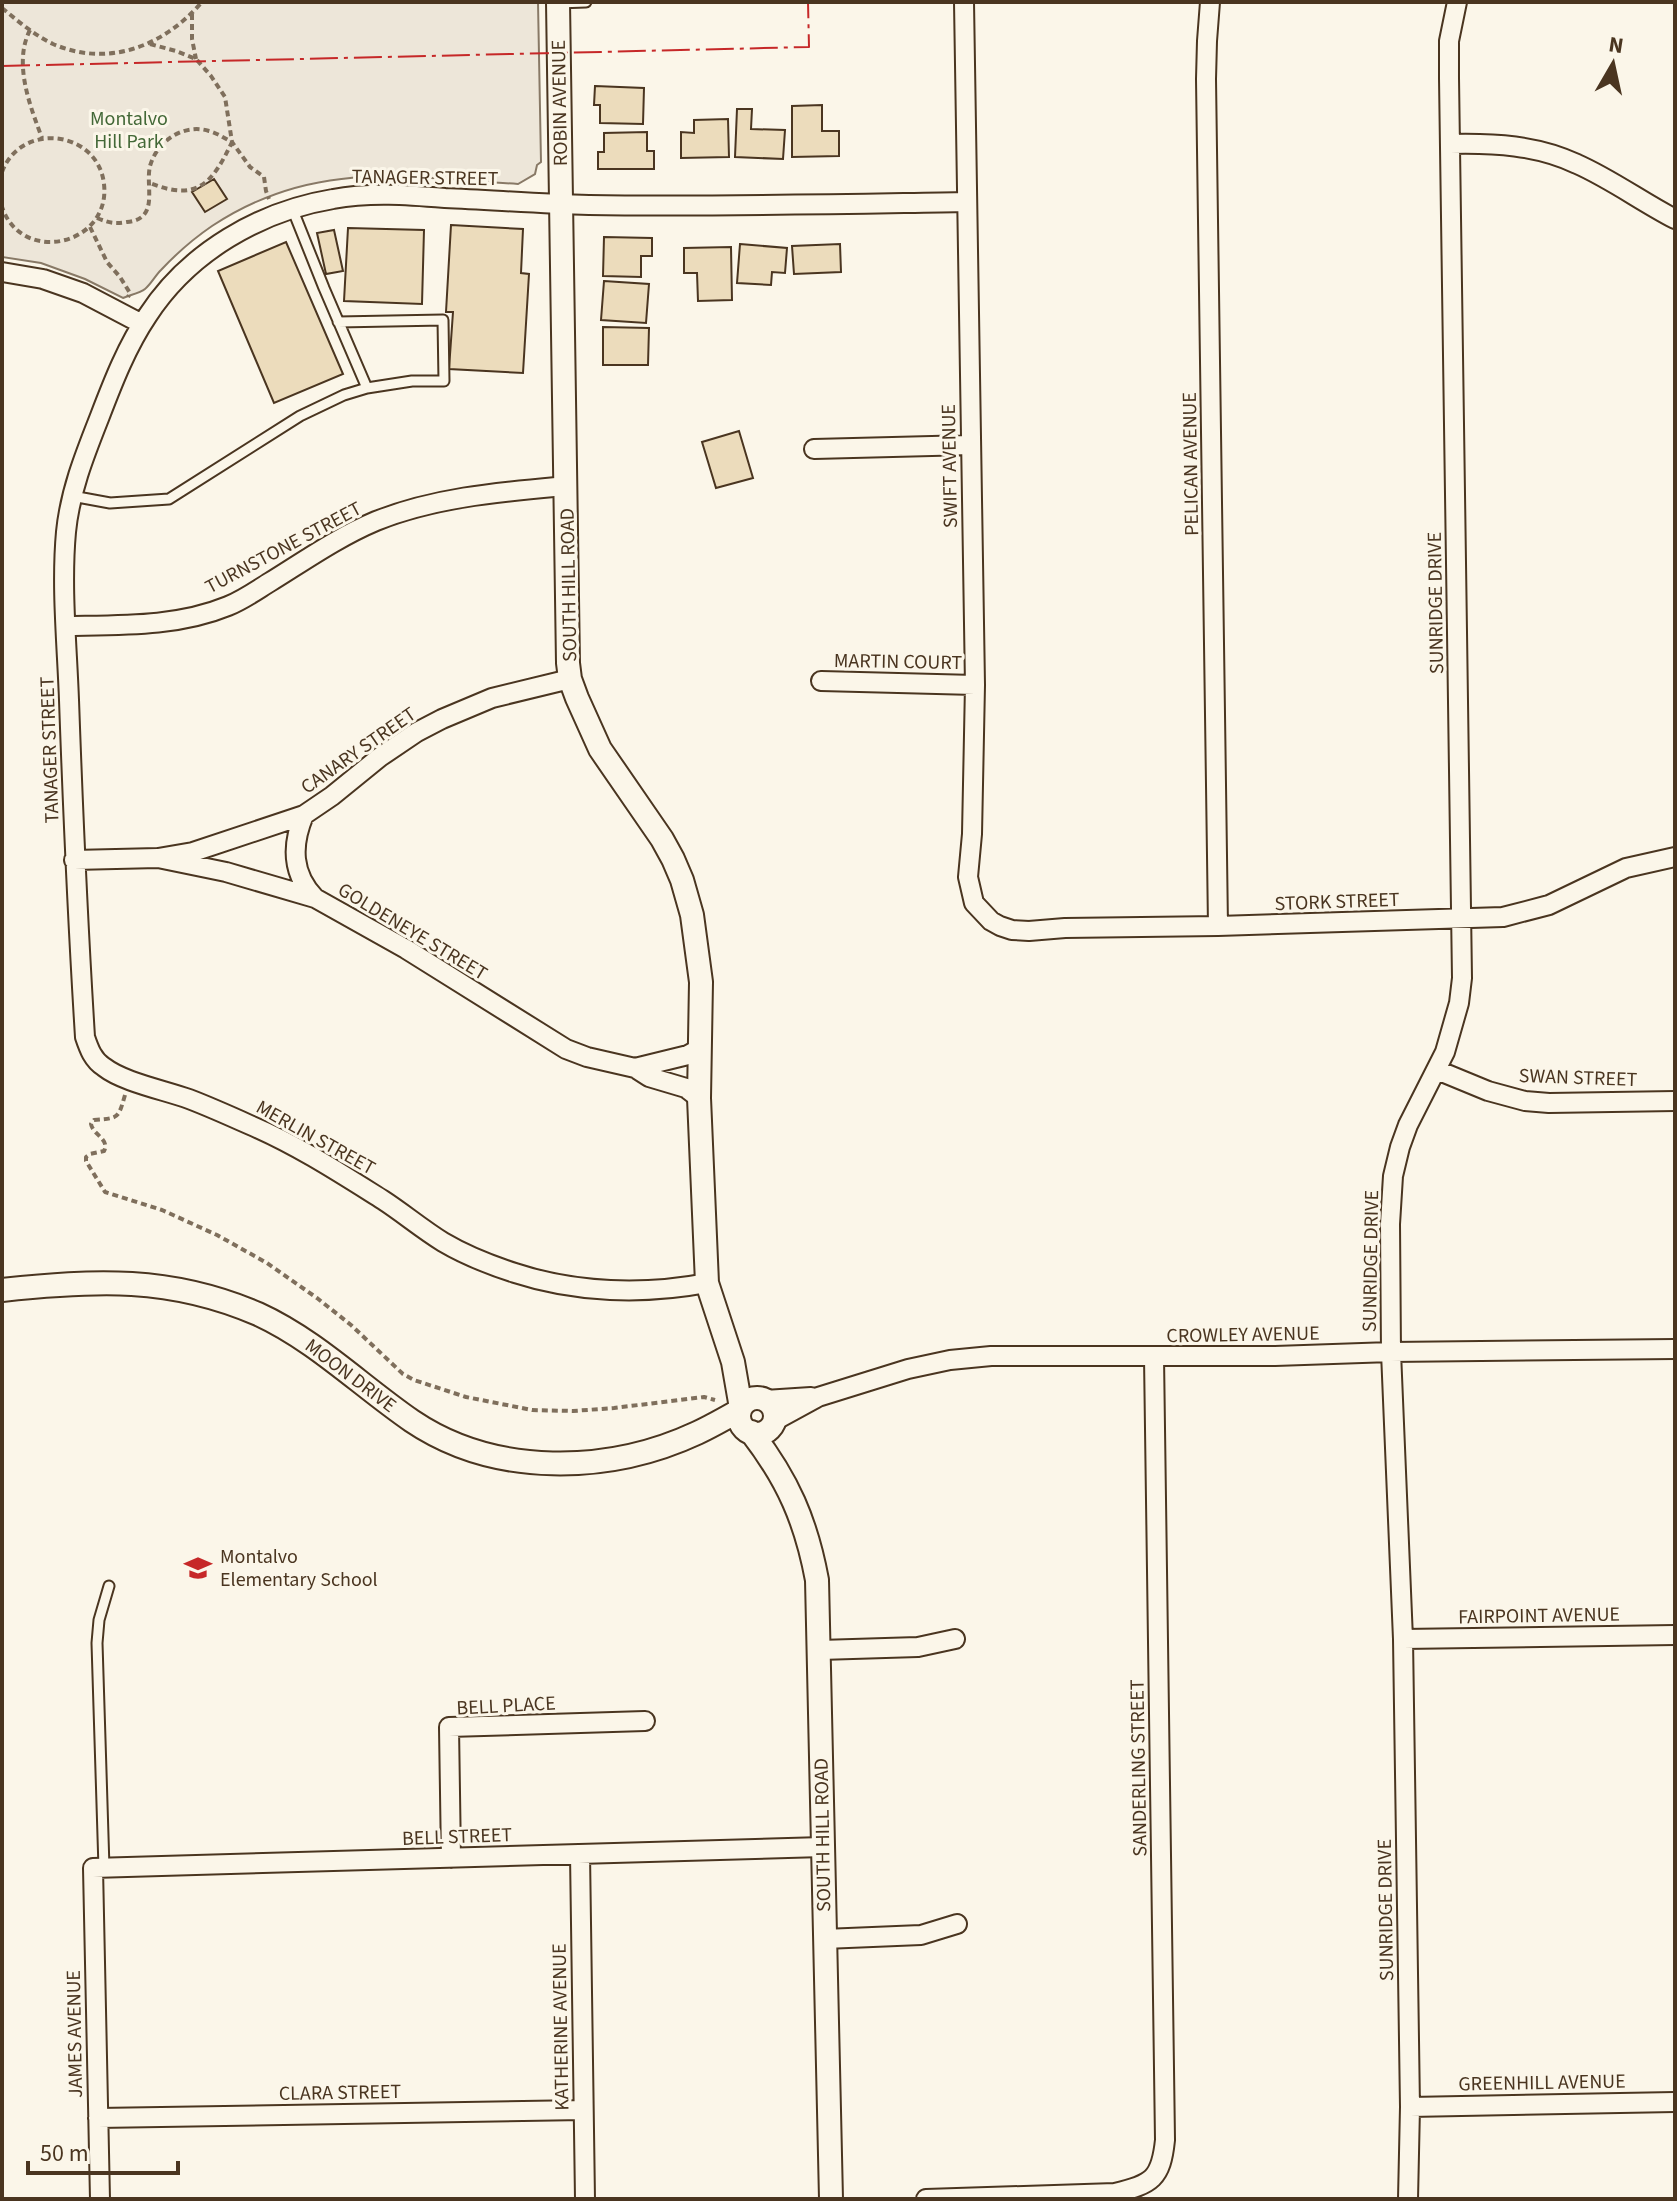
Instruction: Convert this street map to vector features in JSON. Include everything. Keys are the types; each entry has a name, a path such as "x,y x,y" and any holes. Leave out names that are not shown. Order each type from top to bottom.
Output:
{"street":[{"name":"SWIFT AVENUE","path":"964,2 975,685 972,834 968,877 974,903 991,921"},
{"name":"PELICAN AVENUE","path":"1210,2 1206,69 1218,926"},
{"name":"SUNRIDGE DRIVE","path":"1408,2199 1410,2107 1403,1639 1391,1352 1390,1224 1393,1176 1400,1147 1437,1070 1454,1026 1462,978 1449,41 1457,2"},
{"name":"ROBIN AVENUE","path":"558,3 561,204"},
{"path":"1450,144 1504,144 1557,155 1675,219"},
{"name":"TANAGER STREET","path":"74,860 66,626 66,533 72,496 105,403 142,324 172,284 201,257 245,227 284,211 332,199 378,195 681,206 967,202"},
{"name":"SOUTH HILL ROAD","path":"561,204 570,679 600,749 662,839 682,880 692,915 699,964 699,1098 707,1283 733,1362 745,1420 783,1477 803,1522 817,1580 831,2199"},
{"path":"2,272 43,279 83,293 142,324"},
{"path":"814,449 971,445"},
{"name":"TURNSTONE STREET","path":"66,626 158,623 197,617 230,605 335,542 375,522 459,497 566,486"},
{"name":"CANARY STREET","path":"74,860 158,858 193,852 304,815 380,757 442,719 492,698 570,679"},
{"name":"MARTIN COURT","path":"821,681 975,685"},
{"path":"304,815 296,838 299,877 315,898"},
{"name":"STORK STREET","path":"991,921 1012,930 1029,931 1503,917 1549,905 1626,868 1675,857"},
{"name":"GOLDENEYE STREET","path":"158,858 226,872 315,898 406,949 566,1049 635,1068 649,1077 686,1088 699,1098"},
{"name":"MERLIN STREET","path":"74,860 85,1037 90,1052 101,1066 114,1074 258,1128 323,1162 442,1241 478,1260 554,1284 601,1289 640,1291 707,1283"},
{"name":"GOLDENEYE STREET","path":"635,1068 688,1055 699,1049"},
{"name":"SWAN STREET","path":"1437,1070 1496,1094 1525,1101 1675,1101"},
{"name":"MOON DRIVE","path":"2,1290 67,1283 132,1283 168,1286 213,1297 260,1315 298,1336 414,1423 449,1441 507,1459 541,1464 612,1459 745,1420"},
{"name":"CROWLEY AVENUE","path":"769,1411 908,1369 991,1356 1275,1356 1675,1349"},
{"name":"SANDERLING STREET","path":"926,2199 1115,2193 1155,2177 1161,2166 1165,2140 1154,1357"},
{"name":"SOUTH HILL ROAD","path":"733,1362 769,1411 783,1477"},
{"path":"748,1400 769,1411 761,1433 745,1420 748,1400"},
{"name":"FAIRPOINT AVENUE","path":"1403,1639 1675,1635"},
{"path":"820,1650 918,1647 955,1639"},
{"name":"BELL PLACE","path":"451,1858 449,1727 645,1721"},
{"name":"BELL STREET","path":"98,1868 823,1847"},
{"name":"KATHERINE AVENUE","path":"580,1854 585,2199"},
{"name":"JAMES AVENUE","path":"98,1868 100,2199"},
{"path":"824,1939 921,1935 957,1924"},
{"name":"GREENHILL AVENUE","path":"1410,2107 1675,2102"},
{"name":"CLARA STREET","path":"98,2118 583,2110"}],"lane":[{"path":"558,3 586,2"},
{"path":"284,211 367,388"},
{"path":"72,496 110,503 169,499 300,416 344,395 402,382 444,381 443,320 338,322"},
{"path":"98,1868 97,1643 99,1620 109,1586"}],"path":[{"path":"2,8 53,44 83,52 111,53 150,44 173,31 202,2"},
{"path":"192,14 196,59"},
{"path":"30,30 24,55 25,77 30,105 42,138"},
{"path":"150,44 196,59 211,76 225,97 232,142 250,167 264,177 266,191 284,211"},
{"path":"97,218 111,224 137,221 144,216 148,207 149,169 154,154 167,138 185,131 207,130 232,142"},
{"path":"2,172 13,153 26,143 59,137 76,143 90,153 100,167 104,184 104,201 97,218 76,237 60,242 44,242 28,237 15,228 2,207"},
{"path":"150,183 169,191 190,191 206,182 218,169 232,142"},
{"path":"90,227 107,262 130,293 121,313"},
{"path":"130,1079 120,1114 115,1118 94,1120 91,1124 106,1147 104,1151 90,1154 86,1161 105,1192 162,1210 217,1235 267,1263 351,1325 403,1374 466,1397 532,1410 614,1408 704,1397 715,1400"},
{"path":"397,1383 403,1374"}],"green space":[{"name":"Montalvo Hill Park","path":"2,2 538,2 541,162 535,174 518,184 437,178 360,177 323,181 287,190 250,205 212,226 191,241 145,289 123,298 85,279 41,263 2,257"}],"building":[{"path":"595,86 644,88 643,124 600,123 600,105 594,105"},
{"path":"822,105 822,131 839,131 839,156 792,157 792,106"},
{"path":"737,109 752,109 751,129 785,130 783,159 735,157"},
{"path":"728,119 729,157 681,158 681,132 694,133 694,120"},
{"path":"647,132 647,151 654,151 654,169 598,169 598,152 604,152 604,133"},
{"path":"214,179 227,199 205,212 192,192"},
{"path":"451,225 523,229 521,273 529,274 523,373 449,369 453,312 446,312"},
{"path":"348,228 424,230 422,304 344,301"},
{"path":"334,230 343,271 326,274 317,233"},
{"path":"604,237 652,238 652,256 641,256 641,277 603,276"},
{"path":"286,242 343,374 274,403 218,271"},
{"path":"740,244 787,248 785,273 772,272 771,285 737,283"},
{"path":"840,244 841,272 794,274 792,246"},
{"path":"731,247 732,300 698,301 697,273 684,273 684,248"},
{"path":"604,281 649,284 646,323 601,320"},
{"path":"603,327 649,328 648,365 603,365"},
{"path":"739,431 753,478 716,488 702,442"}],"power":[{"path":"2,66 809,47 808,2"}],"place":[{"name":"Montalvo Elementary School","path":"198,1568"}]}
